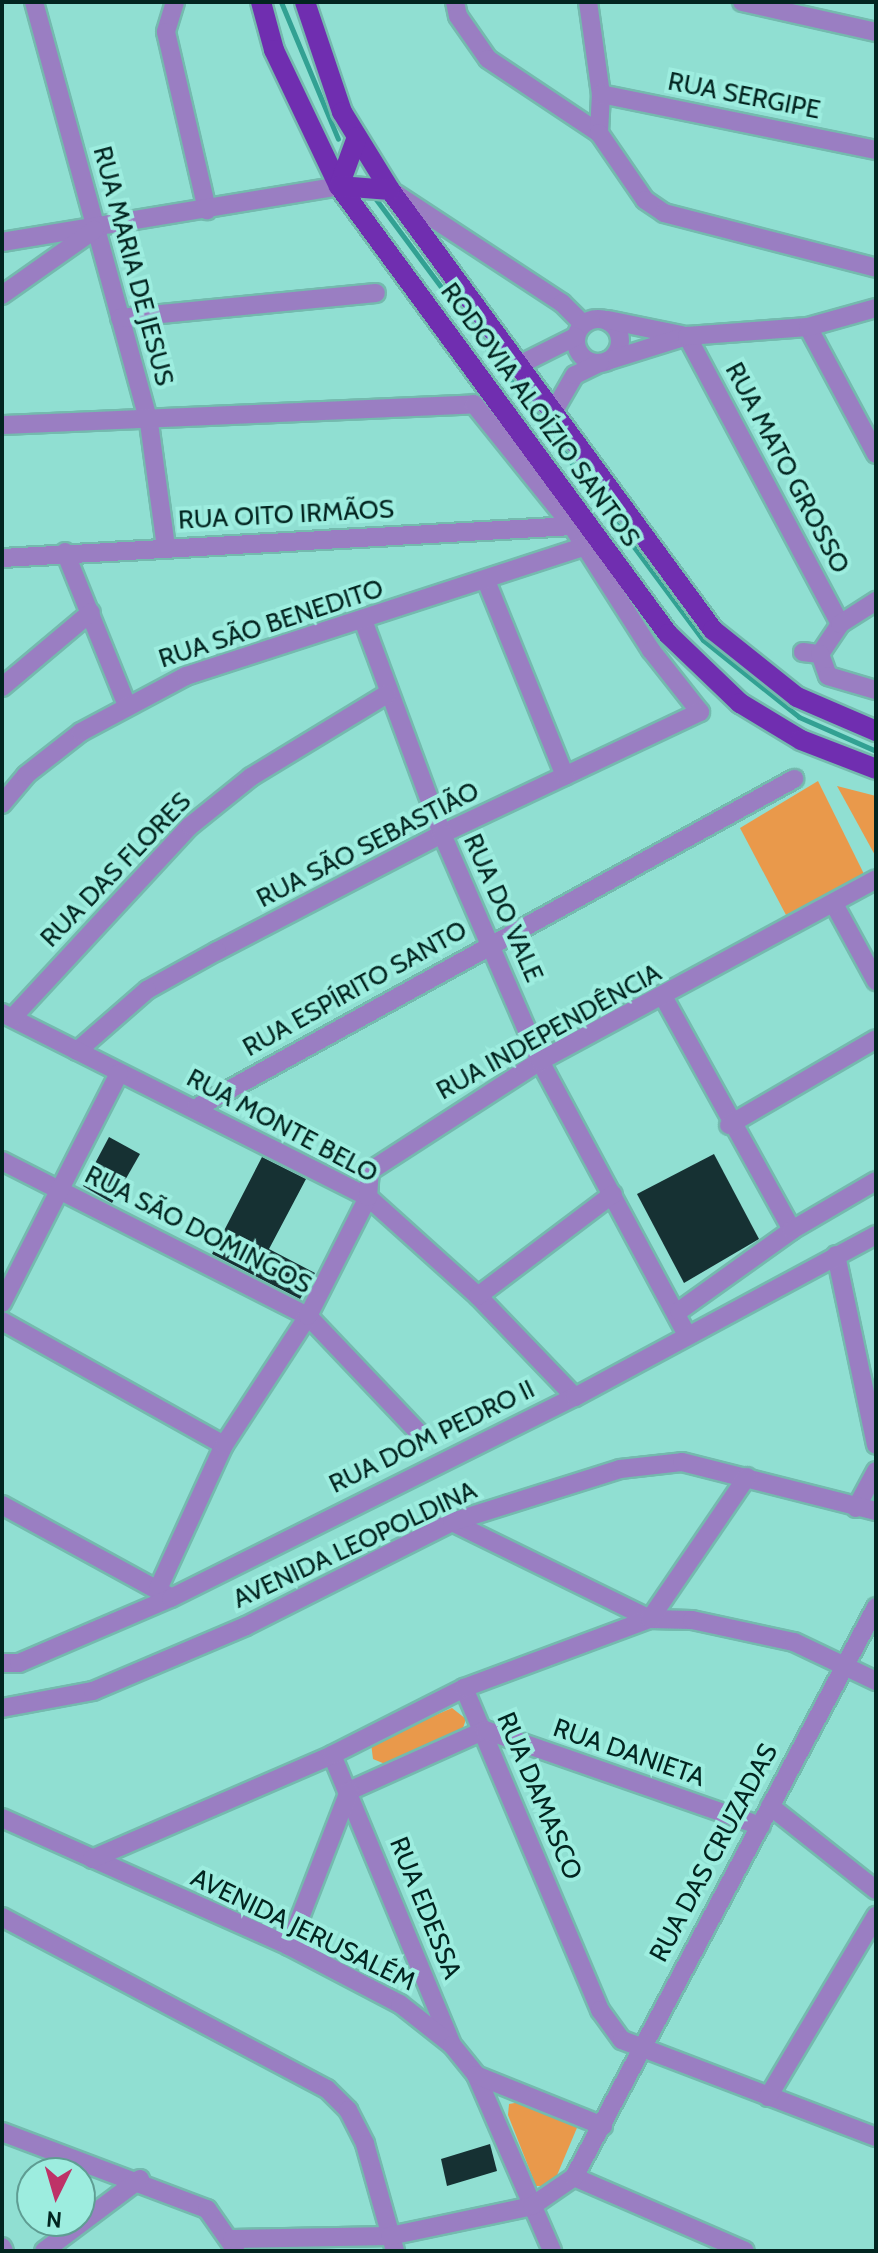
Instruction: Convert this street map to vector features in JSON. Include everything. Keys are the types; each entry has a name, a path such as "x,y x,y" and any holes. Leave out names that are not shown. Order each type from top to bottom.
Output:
{"main road":[{"name":"RODOVIA ALOÍZIO SANTOS","path":"261,2 274,50 339,186 699,669 767,720 876,769"},
{"name":"RODOVIA ALOÍZIO SANTOS","path":"305,2 327,76 357,137 390,190 555,409 713,630 797,697 876,731"},
{"path":"357,137 339,186 390,190"}],"street":[{"name":"RUA MARIA DE JESUS","path":"34,2 149,423 166,547"},
{"path":"175,2 166,32 207,210"},
{"path":"316,2 327,76"},
{"path":"455,2 458,16 488,59 599,133 645,200 664,213 876,268"},
{"path":"588,2 601,94 599,133"},
{"path":"742,2 876,32"},
{"name":"RUA SERGIPE","path":"601,94 876,150"},
{"path":"2,242 339,186"},
{"path":"390,190 562,303 579,330 581,356 603,362"},
{"path":"2,295 96,228"},
{"path":"120,318 376,293"},
{"path":"555,409 575,375 603,362 687,336 808,327 876,308"},
{"path":"603,362 620,339 604,319"},
{"path":"519,365 604,319 687,336"},
{"path":"808,327 876,452"},
{"name":"RUA MATO GROSSO","path":"687,336 840,624"},
{"path":"2,425 149,423 474,404 585,546"},
{"name":"RUA OITO IRMÃOS","path":"2,558 65,552 572,526"},
{"name":"RUA SÃO BENEDITO","path":"2,804 26,775 126,703 186,676 487,583 585,546"},
{"name":"RUA SÃO SEBASTIÃO","path":"77,1051 147,990 442,834 700,712 643,639 585,546"},
{"path":"65,552 126,703"},
{"path":"487,583 565,776"},
{"path":"876,601 840,624 812,653 828,676 876,690"},
{"path":"2,687 91,612"},
{"name":"RUA DO VALE","path":"363,620 387,694 442,834 540,1061 679,1311 686,1333"},
{"name":"RUA DAS FLORES","path":"7,1015 190,826 251,777 387,694"},
{"name":"RUA ESPÍRITO SANTO","path":"196,1108 491,942 794,779"},
{"name":"RUA INDEPENDÊNCIA","path":"165,1594 224,1445 308,1316 368,1197 370,1171 385,1157 540,1061 664,998 876,879"},
{"path":"834,904 876,981"},
{"path":"664,998 729,1125 792,1230"},
{"name":"RUA MONTE BELO","path":"7,1015 368,1197 478,1296 575,1397"},
{"path":"729,1125 876,1039"},
{"path":"2,1303 119,1073"},
{"name":"RUA SÃO DOMINGOS","path":"2,1161 308,1316 421,1435"},
{"path":"679,1311 792,1230 876,1181"},
{"path":"478,1296 613,1194"},
{"name":"RUA DOM PEDRO II","path":"2,1663 19,1663 575,1397 686,1333 876,1235"},
{"path":"836,1255 876,1445"},
{"path":"2,1321 224,1445"},
{"name":"AVENIDA LEOPOLDINA","path":"2,1708 93,1691 246,1626 452,1522 620,1469 682,1462 876,1511"},
{"path":"856,1508 876,1471"},
{"path":"92,1859 332,1755 464,1688 650,1619 747,1477"},
{"path":"2,1505 165,1594"},
{"path":"452,1522 650,1619 744,1628 844,1662 876,1681"},
{"name":"RUA DAS CRUZADAS","path":"532,2206 574,2177 603,2126 639,2049 761,1826 844,1662 876,1607"},
{"name":"RUA DAMASCO","path":"464,1688 485,1730 600,2010 622,2040 639,2049"},
{"path":"289,1946 349,1791 485,1730"},
{"name":"RUA DANIETA","path":"485,1730 761,1826"},
{"name":"RUA EDESSA","path":"332,1755 452,2045"},
{"path":"770,1806 876,1890"},
{"name":"AVENIDA JERUSALÉM","path":"2,1818 289,1946 400,2004 452,2045 476,2075 552,2251"},
{"path":"768,2097 876,1916"},
{"path":"2,1917 327,2089 348,2110 365,2144 392,2243"},
{"path":"639,2049 876,2137"},
{"path":"476,2075 603,2126"},
{"path":"2,2132 140,2179 207,2209 234,2245 392,2243 532,2206"},
{"path":"574,2177 745,2251"},
{"path":"44,2251 140,2179"}],"shaded area":[{"path":"818,781 864,874 786,915 740,828"},
{"path":"837,786 876,796 876,857"},
{"path":"452,1708 466,1719 462,1731 385,1764 373,1759 371,1743"},
{"path":"526,2101 579,2123 555,2180 545,2186 536,2186 508,2115 509,2104"}],"building":[{"path":"109,1137 140,1154 112,1203 83,1186"},
{"path":"714,1154 759,1239 684,1283 637,1194"},
{"path":"262,1157 306,1179 269,1249 315,1273 300,1299 212,1254"},
{"path":"490,2144 497,2171 447,2186 441,2159"}],"waterway":[{"path":"281,2 338,139"},
{"path":"375,198 703,640 799,717 876,751"}]}
